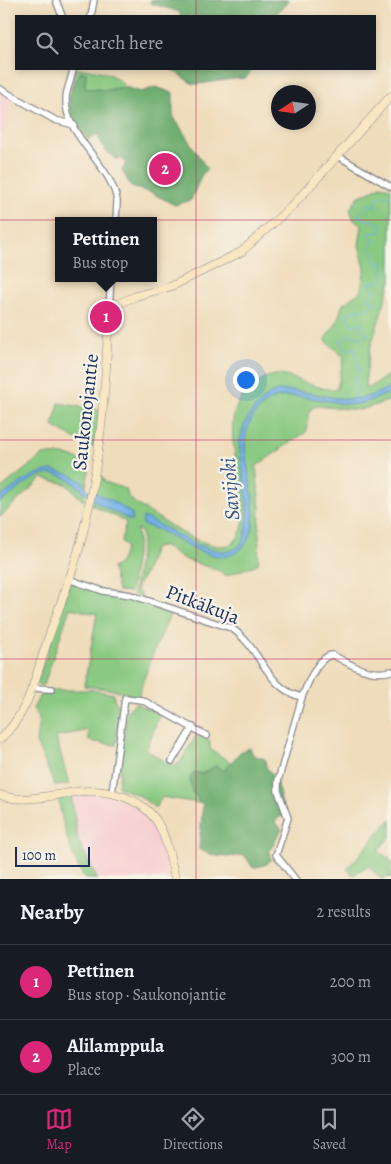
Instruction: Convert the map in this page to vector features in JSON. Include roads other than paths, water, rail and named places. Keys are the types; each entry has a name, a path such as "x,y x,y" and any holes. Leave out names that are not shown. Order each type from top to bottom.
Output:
{"street":[{"path":"56,0 62,15"},
{"path":"91,15 94,0"},
{"path":"73,70 66,99 74,125 115,194 117,202 116,217"},
{"path":"0,89 55,120 74,125"},
{"path":"111,282 109,308 136,296 172,286 240,252 293,206 391,96"},
{"path":"338,156 391,187"},
{"name":"Saukonojantie","path":"0,739 14,725 23,712 79,547 93,488 103,422 109,308"},
{"name":"Pitkäkuja","path":"68,579 103,591 131,595 231,628 244,638 284,691 302,697"},
{"path":"294,879 276,855 276,847 286,827 288,818 278,791 278,781 302,697 324,658 328,655 334,654 366,671 382,673 391,671"},
{"path":"32,688 52,689"},
{"path":"112,793 125,698 142,700 207,736"},
{"path":"172,761 193,728"},
{"path":"0,795 21,799 77,791 112,793 132,800 152,815 165,837 175,879"}],"water":[{"path":"391,387 391,392 355,404 287,396 277,397 259,409 251,420 245,438 254,518 251,532 245,544 235,553 224,556 200,551 162,532 143,525 143,517 199,546 220,551 235,549 243,540 247,525 247,507 240,442 245,423 258,405 270,394 280,391 355,399 369,396"},
{"path":"51,470 71,475 83,482 88,490 111,500 132,514 132,521 104,507 74,483 58,475 39,476 0,502 0,497 24,480"}],"waterway":[{"path":"356,400 357,384 354,381 355,376 360,371 355,348 348,350 340,341 351,334 357,338 367,336 367,333 362,330 361,323 352,325 346,314 356,309 366,310 376,303 368,298 375,289 368,283 376,283 383,279 383,261 378,266 376,264 371,247 374,240 368,235 381,232 381,224 357,216 368,204 376,207 377,199 380,196 391,196"}],"place":[{"name":"Alilamppula","path":"165,169"},
{"name":"Pettinen","path":"106,317"}],"water label":[{"name":"Savijoki","path":"230,489"}]}
